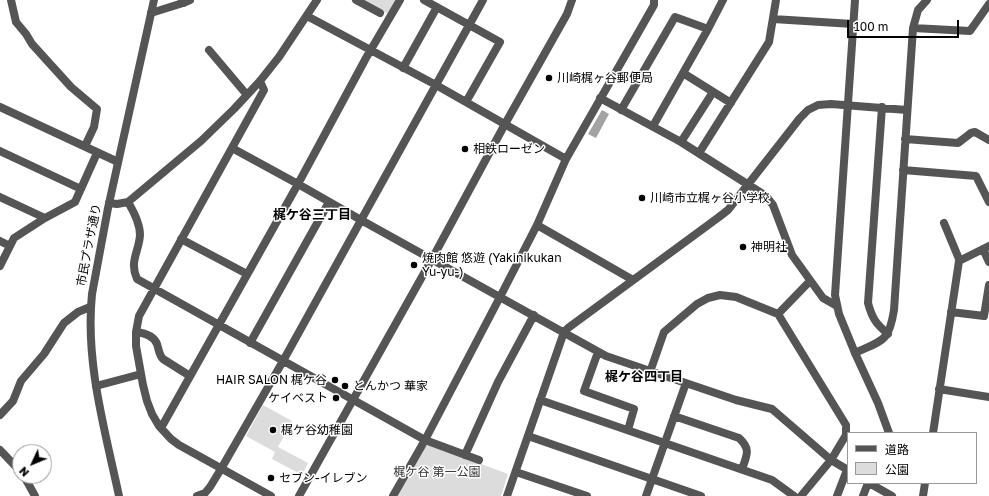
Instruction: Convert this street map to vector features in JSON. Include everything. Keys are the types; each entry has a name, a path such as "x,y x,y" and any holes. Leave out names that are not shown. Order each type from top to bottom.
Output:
{"street":[{"path":"11,0 16,22 32,44 71,87 97,109 94,127 85,146"},
{"name":"市民プラザ通り","path":"119,496 96,386 91,352 90,307 109,203 154,0"},
{"path":"109,203 117,204 128,202 201,140 260,81 279,57 317,0"},
{"path":"356,0 380,13"},
{"path":"161,428 298,184 370,51 400,0"},
{"path":"424,0 500,42 466,102"},
{"path":"197,496 205,493 221,469 283,361 484,0"},
{"path":"299,496 567,14 572,0"},
{"path":"393,496 425,440 537,225 566,159 654,5 654,0"},
{"path":"653,126 723,0"},
{"path":"699,153 769,42 776,0"},
{"path":"855,0 835,295 844,329 878,403 889,432"},
{"path":"856,354 881,341 888,334 891,325 894,310 896,223 903,170 913,28 918,10 927,0"},
{"path":"151,13 185,1"},
{"path":"913,28 970,31 989,4"},
{"path":"403,68 437,7"},
{"path":"307,16 436,85 566,159"},
{"path":"621,110 674,17 708,29"},
{"path":"773,19 853,24"},
{"path":"209,50 247,95"},
{"path":"683,73 731,103"},
{"path":"260,81 264,90 139,316 136,332 136,346 146,402 161,428 179,445 270,496"},
{"path":"681,142 712,92"},
{"path":"600,98 681,142 766,196 773,205 792,255 823,298 837,306"},
{"path":"507,496 564,332 728,210 800,118 808,110 818,105 847,105 907,110"},
{"path":"0,107 118,162"},
{"path":"882,108 868,303 877,324 888,334"},
{"path":"905,139 958,143 971,133 975,132 989,140"},
{"path":"232,148 606,356 736,400 772,409 787,420 831,460 847,469"},
{"path":"0,151 81,189"},
{"path":"0,266 14,238 45,218 75,202 97,153"},
{"path":"903,170 976,176 989,202"},
{"path":"0,197 45,218"},
{"path":"128,202 138,223 140,235 135,257 134,270 137,279 425,440 479,460"},
{"path":"250,343 329,202"},
{"path":"933,432 959,261 944,223"},
{"path":"537,225 633,280"},
{"path":"181,239 247,274"},
{"path":"0,242 10,246"},
{"path":"959,261 986,247 989,262"},
{"path":"778,314 810,281"},
{"path":"951,312 984,316 989,285"},
{"path":"650,372 664,332 697,304 708,298 720,295 736,298 778,314 846,425 846,435 831,460 801,496"},
{"path":"0,415 13,401 21,382 44,354 64,323 78,312 90,307"},
{"path":"465,455 498,382 534,315"},
{"path":"136,332 143,333 153,338 157,343 160,356 163,360 190,376"},
{"path":"598,352 584,391 634,409 628,430"},
{"path":"96,386 141,374"},
{"path":"646,496 686,383"},
{"path":"939,390 989,397"},
{"path":"540,400 772,480 794,496"},
{"path":"674,416 739,438 746,444 748,453 742,469"},
{"path":"528,436 701,496"},
{"path":"0,450 12,463"},
{"path":"516,472 587,496"},
{"path":"837,496 847,472"},
{"path":"28,484 35,496"},
{"path":"863,496 869,484"},
{"path":"871,484 892,496"},
{"path":"923,496 925,484"}],"green space":[{"path":"362,0 396,0 388,14"},
{"path":"263,405 292,421 278,447 308,463 302,475 272,459 275,452 246,436"},
{"name":"梶ケ谷 第一公園","path":"430,445 508,474 501,496 395,496 424,447"}],"shaded area":[{"path":"602,110 609,114 596,138 588,134"}],"place":[{"name":"川崎梶ヶ谷郵便局","path":"549,78"},
{"name":"相鉄ローゼン","path":"465,149"},
{"name":"川崎市立梶ヶ谷小学校","path":"642,198"},
{"name":"神明社","path":"743,247"},
{"name":"焼肉館 悠遊 (Yakinikukan Yu-yu-)","path":"414,265"},
{"name":"HAIR SALON 梶ケ谷","path":"335,380"},
{"name":"とんかつ 華家","path":"345,386"},
{"name":"ケイベスト","path":"336,398"},
{"name":"梶ケ谷幼稚園","path":"273,430"},
{"name":"セブン-イレブン","path":"271,478"}],"district":[{"name":"梶ケ谷三丁目","path":"312,215"},
{"name":"梶ケ谷四丁目","path":"644,377"}]}
